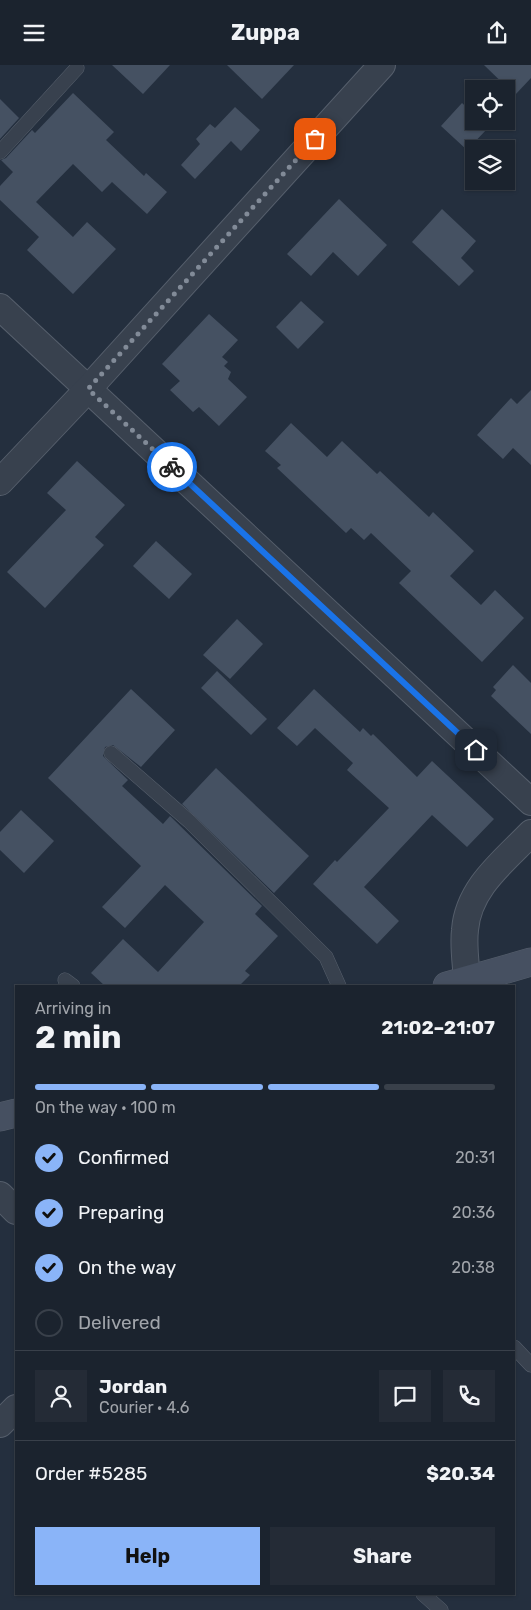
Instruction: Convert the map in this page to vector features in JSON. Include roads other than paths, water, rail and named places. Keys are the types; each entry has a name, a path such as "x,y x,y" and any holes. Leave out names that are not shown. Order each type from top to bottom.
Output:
{"main road":[{"path":"457,983 531,962"},
{"path":"0,1117 15,1113"}],"street":[{"path":"0,482 88,389 382,65"},
{"path":"0,307 531,802"},
{"path":"457,983 464,930 474,896 488,877 531,833"},
{"path":"0,1195 15,1210"},
{"path":"0,1424 15,1409"}],"lane":[{"path":"0,152 77,68"},
{"path":"111,753 189,821 326,957 339,985"},
{"path":"515,1348 531,1365"},
{"path":"424,1595 440,1610"}]}
